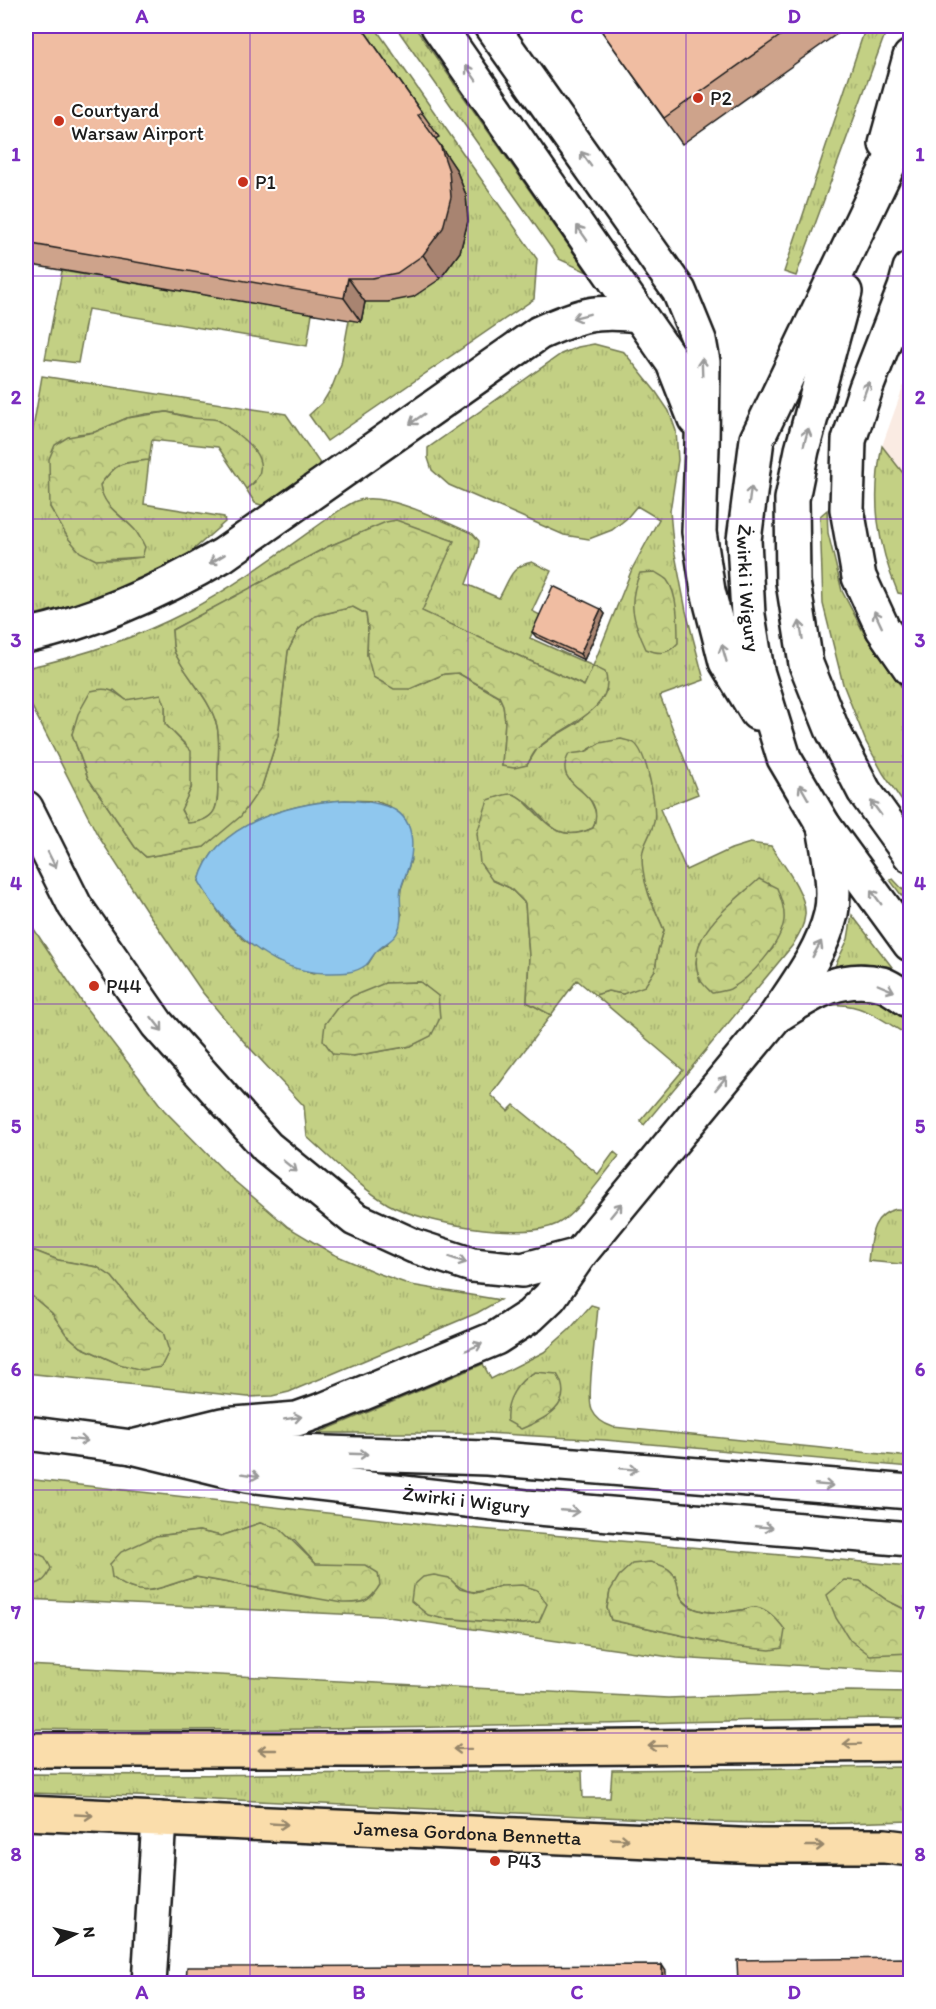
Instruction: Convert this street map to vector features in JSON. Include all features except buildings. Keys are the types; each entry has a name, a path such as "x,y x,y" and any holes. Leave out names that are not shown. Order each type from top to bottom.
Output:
{"main road":[{"path":"26,1750 369,1750 910,1744"},
{"name":"Jamesa Gordona Bennetta","path":"26,1813 760,1846 885,1846 910,1849"}],"street":[{"path":"438,26 673,363 693,414 702,447"},
{"path":"491,26 679,291 699,340 703,362 699,532 710,601 726,662 784,758"},
{"name":"Żwirki i Wigury","path":"910,57 802,450 792,500 793,582 806,664 832,729 864,791 910,855"},
{"name":"Żwirki i Wigury","path":"910,120 757,439 744,540 748,615 757,671 784,758 824,826 910,944"},
{"path":"910,269 906,288 866,388 849,440 846,508 859,577 883,629 910,668"},
{"path":"26,636 84,621 132,603 178,581 223,555 539,333 573,318 589,314 615,312 639,315"},
{"path":"26,808 75,906 157,1024 267,1148 355,1219 414,1246 472,1264 522,1270 579,1255"},
{"path":"132,1447 222,1425 297,1419 496,1338 530,1316 550,1297 579,1255 775,1017 821,942 831,913 832,881 824,826"},
{"path":"775,1017 813,992 850,980 884,985 910,1001"},
{"name":"Żwirki i Wigury","path":"26,1433 132,1447 247,1475 526,1507 910,1539"},
{"path":"132,1447 487,1458 910,1492"},
{"path":"149,1983 159,1819"}],"shaded area":[{"path":"910,368 910,482 882,446"}],"green space":[{"path":"361,26 374,26 537,259 534,299 327,441 309,415 323,402 332,387 341,364 349,320 365,302 435,139"},
{"path":"395,26 414,26 587,272 559,259"},
{"path":"866,26 888,26 796,276 784,272"},
{"path":"62,271 312,313 307,346 88,309 78,363 45,359"},
{"path":"594,344 624,352 669,411 676,431 678,460 670,511 673,544 686,611 704,680 660,696 698,794 660,809 686,870 731,849 750,843 771,846 798,888 805,907 805,915 802,927 792,946 644,1125 640,1121 683,1070 595,995 608,991 623,994 655,970 664,930 648,892 641,862 644,844 654,820 600,743 585,752 588,791 596,811 593,828 578,833 556,830 532,807 511,794 492,880 510,888 525,903 529,956 527,1002 551,1015 491,1095 508,1111 514,1105 598,1174 614,1152 619,1156 582,1203 557,1224 541,1229 521,1231 472,1228 424,1218 388,1204 356,1181 307,1137 304,1106 245,1043 203,993 97,834 26,695 26,668 108,645 186,612 245,577 340,510 356,501 368,499 398,503 473,534 479,541 478,551 466,584 499,598 511,575 524,564 532,562 551,571 532,611 540,615 530,638 593,666 632,569 659,519 637,506 612,530 589,539 564,535 449,485 432,470 428,458 428,448 561,354","holes":["373,528 421,611 585,686 607,690 577,723 537,749 527,765 502,766 505,721 503,705 499,697 458,673 444,674 410,689 367,655 366,614 353,607 315,616 299,629 288,651 278,736 262,786 204,847 146,857 135,847 88,778 72,734 114,690 126,700 139,699 165,705 165,724 186,745 191,788 181,809 188,824 210,816 217,806 218,799 217,726 204,697 175,653 172,630 327,547","375,801 391,807 411,860 401,889 399,907 402,914 387,944 376,951 368,964 313,973 277,961 244,940 223,919 199,881 207,861 221,844 238,831 279,812 324,802","700,942 773,948 746,978 729,989 700,981 696,963","420,982 438,997 411,1046 353,1056 385,983"]},
{"path":"42,376 286,414 321,465 264,506 255,503 246,489 255,482 191,417 167,412 146,414 127,418 95,432 78,434 50,507 68,537 84,554 106,560 142,557 136,533 105,500 100,485 111,471 126,463 149,460 144,504 224,517 225,522 177,564 87,601 26,617 26,469"},
{"path":"167,412 191,418 218,420 241,437 259,458 259,473 255,481 246,489 218,447 152,440 149,460 116,467 100,485 109,505 135,530 140,538 145,547 142,557 96,560 80,552 68,538 50,507 49,459 55,445 68,437 95,432 127,418"},
{"path":"882,446 910,482 910,595 898,593 881,539 877,485"},
{"path":"827,510 828,533 842,591 864,633 910,699 910,813 883,773 866,742 843,684 823,604 820,516"},
{"path":"396,520 454,541 422,611 584,686 593,666 605,672 607,685 603,697 595,708 546,741 537,749 527,765 514,768 502,766 505,721 499,696 458,673 444,674 410,689 394,689 373,677 367,655 366,614 353,607 315,616 299,629 288,651 278,736 262,786 241,816 204,847 146,857 135,847 88,778 72,734 78,714 91,691 110,690 126,700 161,694 165,705 165,724 191,751 191,788 181,810 188,823 205,819 214,811 217,799 219,747 217,726 204,697 175,653 172,630 327,547"},
{"path":"655,572 666,579 671,586 677,610 678,643 664,652 646,649 633,612 634,594 640,573"},
{"path":"621,739 633,742 639,748 647,768 652,793 654,822 643,849 642,862 644,879 664,930 655,970 645,986 623,994 608,991 595,995 577,980 551,1015 527,1002 529,956 525,903 510,888 492,880 480,863 477,833 488,800 511,794 521,798 556,830 572,834 593,828 596,815 593,805 587,796 572,783 565,766 569,754 585,752 600,743"},
{"path":"759,879 777,888 784,912 782,929 756,969 730,989 712,993 700,979 696,964 698,949 713,923"},
{"path":"893,879 910,897 910,907 890,880"},
{"path":"852,915 892,967 864,963 835,966 848,939"},
{"path":"26,917 86,1008 164,1110 232,1179 288,1227 333,1254 411,1285 500,1300 477,1313 289,1392 272,1396 248,1397 26,1373 26,1291 52,1313 66,1334 81,1347 119,1364 163,1332 145,1317 112,1277 97,1267 58,1260 35,1251 26,1252"},
{"path":"420,982 438,996 440,1018 431,1036 411,1046 353,1056 333,1054 323,1040 325,1024 337,1008 353,996 385,983"},
{"path":"860,998 887,1004 910,1017 910,1037 864,1010 833,1005 833,1003"},
{"path":"896,1209 910,1210 910,1265 868,1261 873,1229 881,1217"},
{"path":"35,1251 58,1260 97,1267 112,1277 145,1317 163,1332 169,1351 161,1367 142,1370 119,1364 81,1347 66,1334 52,1313 26,1291 26,1252"},
{"path":"591,1305 598,1307 590,1403 596,1416 606,1424 613,1427 910,1457 910,1467 605,1440 486,1433 318,1433 483,1364 491,1379 544,1352 569,1330"},
{"path":"535,1372 557,1374 563,1394 555,1409 548,1415 521,1429 507,1421 508,1406 518,1386"},
{"path":"26,1479 434,1525 910,1566 910,1612 888,1601 860,1581 897,1653 910,1653 910,1672 677,1658 381,1616 26,1599 26,1585 36,1585 34,1551 26,1548","holes":["260,1523 294,1540 316,1564 333,1565 311,1598 196,1577 144,1591 123,1585 112,1577 156,1536 199,1531 221,1536","675,1575 681,1597 696,1609 705,1612 726,1612 756,1607 731,1646 611,1620 607,1608 610,1591","448,1578 467,1591 473,1592 501,1586 539,1622 523,1624 440,1618"]},
{"path":"260,1523 279,1528 316,1564 365,1565 378,1573 380,1585 365,1601 342,1603 196,1577 144,1591 123,1585 112,1577 110,1564 121,1552 156,1536 199,1531 221,1536"},
{"path":"26,1548 45,1557 51,1568 45,1579 35,1584 26,1585"},
{"path":"650,1562 671,1571 684,1602 697,1610 723,1612 754,1607 769,1613 785,1630 782,1648 770,1650 731,1646 611,1620 607,1608 610,1591 619,1576 632,1564"},
{"path":"434,1575 449,1578 460,1589 476,1593 501,1586 522,1585 537,1590 547,1604 539,1622 523,1624 440,1618 428,1615 411,1601 413,1586 423,1577"},
{"path":"845,1580 860,1581 888,1601 910,1612 910,1653 870,1655 850,1640 836,1618 827,1595"},
{"path":"26,1665 668,1698 848,1691 910,1692 910,1719 346,1729 26,1729"},
{"path":"910,1767 910,1821 813,1824 713,1822 172,1797 26,1793 26,1774 175,1775 582,1771 583,1798 610,1798 612,1770"}],"water":[{"path":"345,800 373,803 396,810 409,827 412,840 411,857 401,888 399,927 393,938 361,968 342,973 305,971 268,956 251,944 222,915 199,881 207,861 221,844 238,831 279,812"}],"place":[{"name":"P2","path":"698,98"},
{"name":"Courtyard Warsaw Airport","path":"59,121"},
{"name":"P1","path":"243,182"},
{"name":"P44","path":"94,986"},
{"name":"P43","path":"495,1861"}]}
